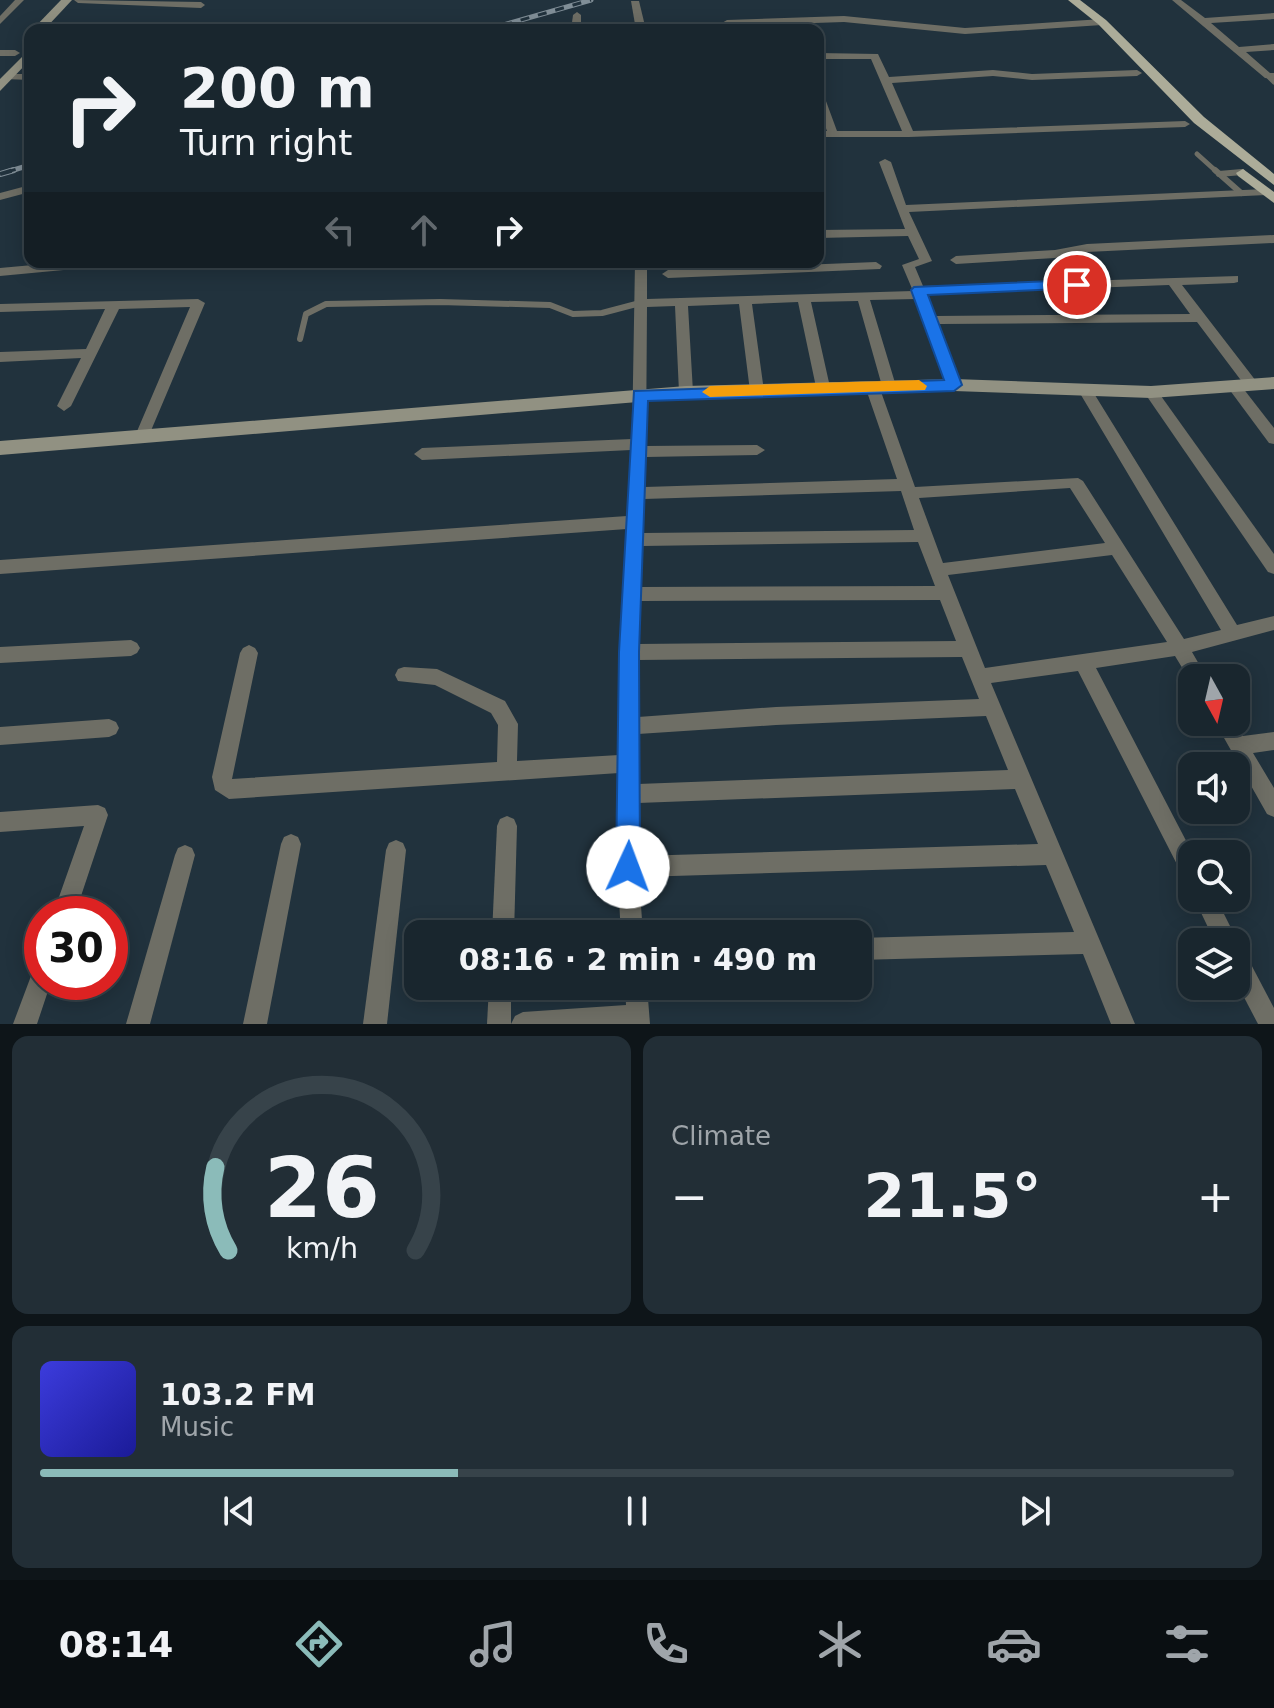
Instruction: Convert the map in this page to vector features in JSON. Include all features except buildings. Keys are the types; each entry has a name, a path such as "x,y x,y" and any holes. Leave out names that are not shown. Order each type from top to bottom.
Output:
{"main road":[{"path":"1073,0 1271,191"},
{"path":"1092,19 1185,124 1242,172 1271,191"}],"street":[{"path":"0,21 20,0"},
{"path":"44,24 67,0"},
{"path":"56,24 79,0 201,5"},
{"path":"1176,0 1272,78"},
{"path":"635,1 640,24"},
{"path":"576,24 577,15"},
{"path":"1203,21 1274,16"},
{"path":"727,23 844,19 965,31 1092,19"},
{"path":"3,78 15,53 24,44"},
{"path":"1237,50 1274,47"},
{"path":"0,53 15,53"},
{"path":"824,56 875,56 909,134"},
{"path":"3,78 24,59"},
{"path":"885,80 993,73 1032,77 1137,73"},
{"path":"3,78 24,77"},
{"path":"824,109 833,134"},
{"path":"824,134 1185,124"},
{"path":"885,162 926,262 908,265 954,385"},
{"path":"0,197 24,190"},
{"path":"902,209 1271,191"},
{"path":"824,234 912,232"},
{"path":"956,260 1055,254 1087,248 1274,239"},
{"path":"824,266 876,266"},
{"path":"0,272 42,268"},
{"path":"631,920 628,867 631,794 629,652 639,448 641,268"},
{"path":"668,274 749,268"},
{"path":"640,303 863,297 1234,279"},
{"path":"1172,281 1201,318 1274,439"},
{"path":"863,297 881,388 907,489 1020,779 1123,1024"},
{"path":"804,298 823,387"},
{"path":"745,300 757,391"},
{"path":"681,302 686,392"},
{"path":"0,308 198,303 142,436"},
{"path":"64,406 114,305"},
{"path":"931,320 1201,318"},
{"path":"0,357 91,353"},
{"path":"0,448 686,392 954,385 1151,392 1274,383"},
{"path":"1085,390 1233,634"},
{"path":"1151,392 1274,567"},
{"path":"422,454 639,448 757,450"},
{"path":"637,493 907,489 1068,481 1077,485 1190,664"},
{"path":"0,567 635,531 924,536"},
{"path":"937,570 1116,548"},
{"path":"631,594 946,593"},
{"path":"979,677 1180,648 1274,623"},
{"path":"0,655 131,648"},
{"path":"629,652 968,649"},
{"path":"249,653 222,777 225,787 630,763"},
{"path":"1083,662 1178,846"},
{"path":"404,675 437,677 498,707 508,724 507,771"},
{"path":"630,726 991,707"},
{"path":"0,736 109,728"},
{"path":"1232,736 1274,807"},
{"path":"1238,746 1274,741"},
{"path":"631,794 1020,779"},
{"path":"0,822 98,815 70,896"},
{"path":"504,920 507,826"},
{"path":"255,1024 291,844"},
{"path":"375,1024 396,850"},
{"path":"628,867 1051,854"},
{"path":"138,1024 185,855"},
{"path":"872,949 1088,943"},
{"path":"1250,986 1270,1024"},
{"path":"25,1024 34,1000"},
{"path":"499,1024 500,1000"},
{"path":"523,1024 637,1020 636,1000"}],"lane":[{"path":"1197,154 1241,193"},
{"path":"1219,174 1242,172"},
{"path":"300,339 306,314 326,304 440,302 550,305 573,314 602,313 640,303"}],"railway":[{"path":"507,24 591,0"},
{"path":"7,172 24,167"},
{"path":"7,172 14,170"},
{"path":"0,174 7,172"}],"slow traffic":[{"path":"710,392 919,386"}],"route":[{"path":"628,867 631,794 629,652 640,395 954,385 919,290 1077,285"}]}
